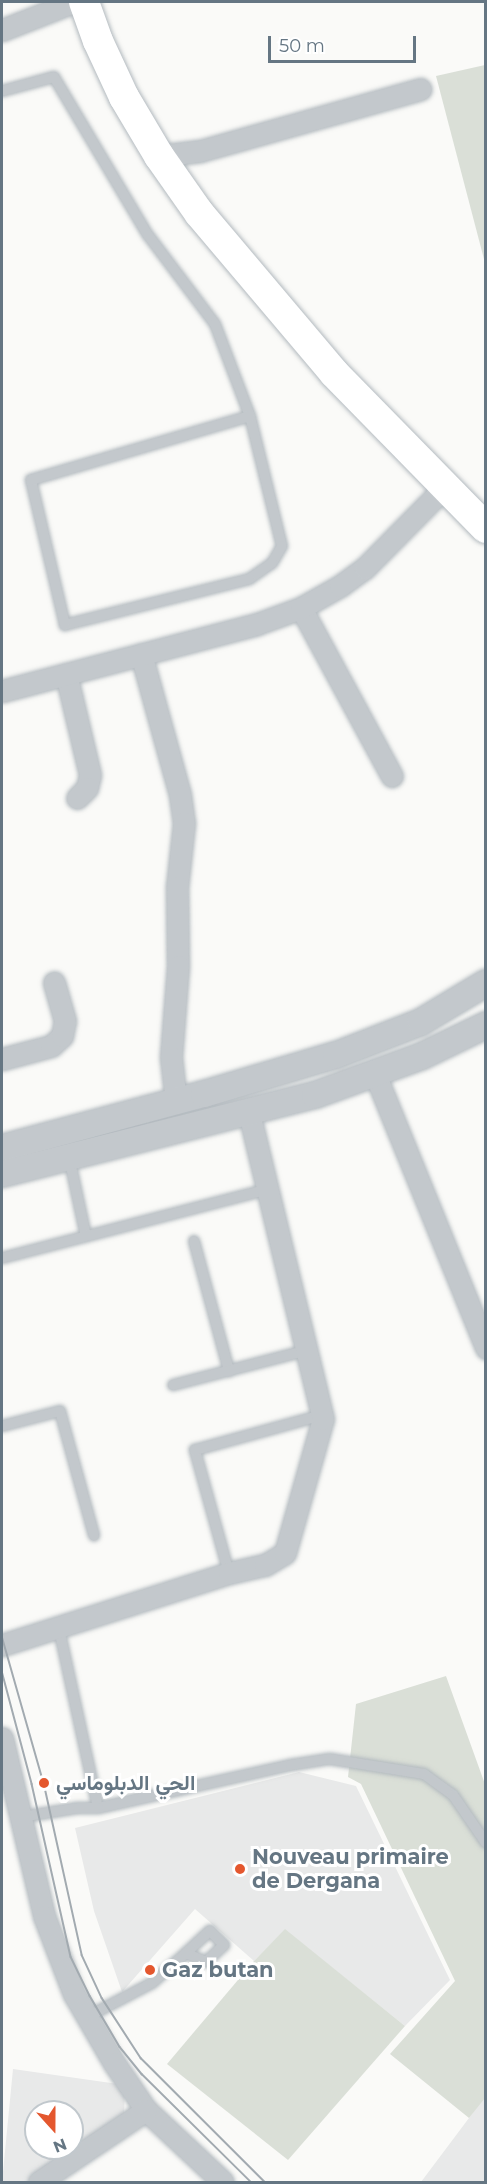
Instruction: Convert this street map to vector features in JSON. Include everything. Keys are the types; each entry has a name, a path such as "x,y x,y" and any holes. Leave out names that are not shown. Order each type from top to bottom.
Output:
{"main road":[{"path":"84,2 110,68 159,156 199,213 334,373 486,528"}],"street":[{"path":"2,30 73,2"},
{"path":"159,156 200,151 420,89"},
{"path":"2,692 257,624 301,608 340,586 365,568 445,487"},
{"path":"301,608 392,776"},
{"path":"141,654 180,795 184,823 177,886 178,966 171,1045 176,1102"},
{"path":"66,674 90,775 87,788 77,798"},
{"path":"2,1059 51,1046 62,1036 65,1021 54,983"},
{"path":"2,1148 176,1102 336,1056 438,1013 486,983"},
{"path":"2,1174 315,1095 449,1044 486,1025"},
{"path":"375,1074 486,1348"},
{"path":"204,1094 210,1121"},
{"path":"2,1645 264,1565 285,1553 322,1415 249,1113"},
{"path":"2,1738 44,1916 74,1994 114,2064 146,2110 223,2182"},
{"path":"39,2182 146,2110"}],"lane":[{"path":"2,91 54,77 148,235 215,324 250,416 282,546 272,563 249,579 65,625 31,480 250,416"},
{"path":"69,1157 86,1236"},
{"path":"2,1258 268,1190"},
{"path":"194,1241 229,1371"},
{"path":"173,1385 308,1350"},
{"path":"2,1426 60,1411 94,1535"},
{"path":"229,1574 195,1450 322,1415"},
{"path":"58,1629 98,1808"},
{"path":"21,1817 78,1808 98,1808 291,1765 330,1759 424,1774 453,1795 486,1843"},
{"path":"87,2017 152,1983 186,1953"}],"shaded area":[{"path":"486,65 485,263 436,76"},
{"path":"446,1676 486,1787 485,2098 469,2118 390,2054 455,1981 361,1784 348,1777 356,1704"},
{"name":"Nouveau primaire de Dergana","path":"299,1772 356,1786 450,1980 405,2026 285,1930 254,1961 195,1909 122,1992 94,1911 75,1828"},
{"path":"285,1929 405,2026 288,2160 167,2064 254,1961"},
{"path":"13,2069 125,2085 124,2117 84,2144 84,2100 24,2100 24,2160 60,2160 27,2182 2,2182"},
{"path":"485,2096 485,2182 421,2182 469,2118"}],"tram line":[{"path":"2,1636 44,1783 82,1955 102,1998 141,2058 265,2182"},
{"path":"2,1671 32,1784 71,1957 90,1996 120,2047 142,2074 251,2182"}],"place":[{"name":"الحي الدبلوماسي","path":"44,1783"},
{"name":"Nouveau primaire de Dergana","path":"240,1869"},
{"name":"Gaz butan","path":"150,1970"}]}
